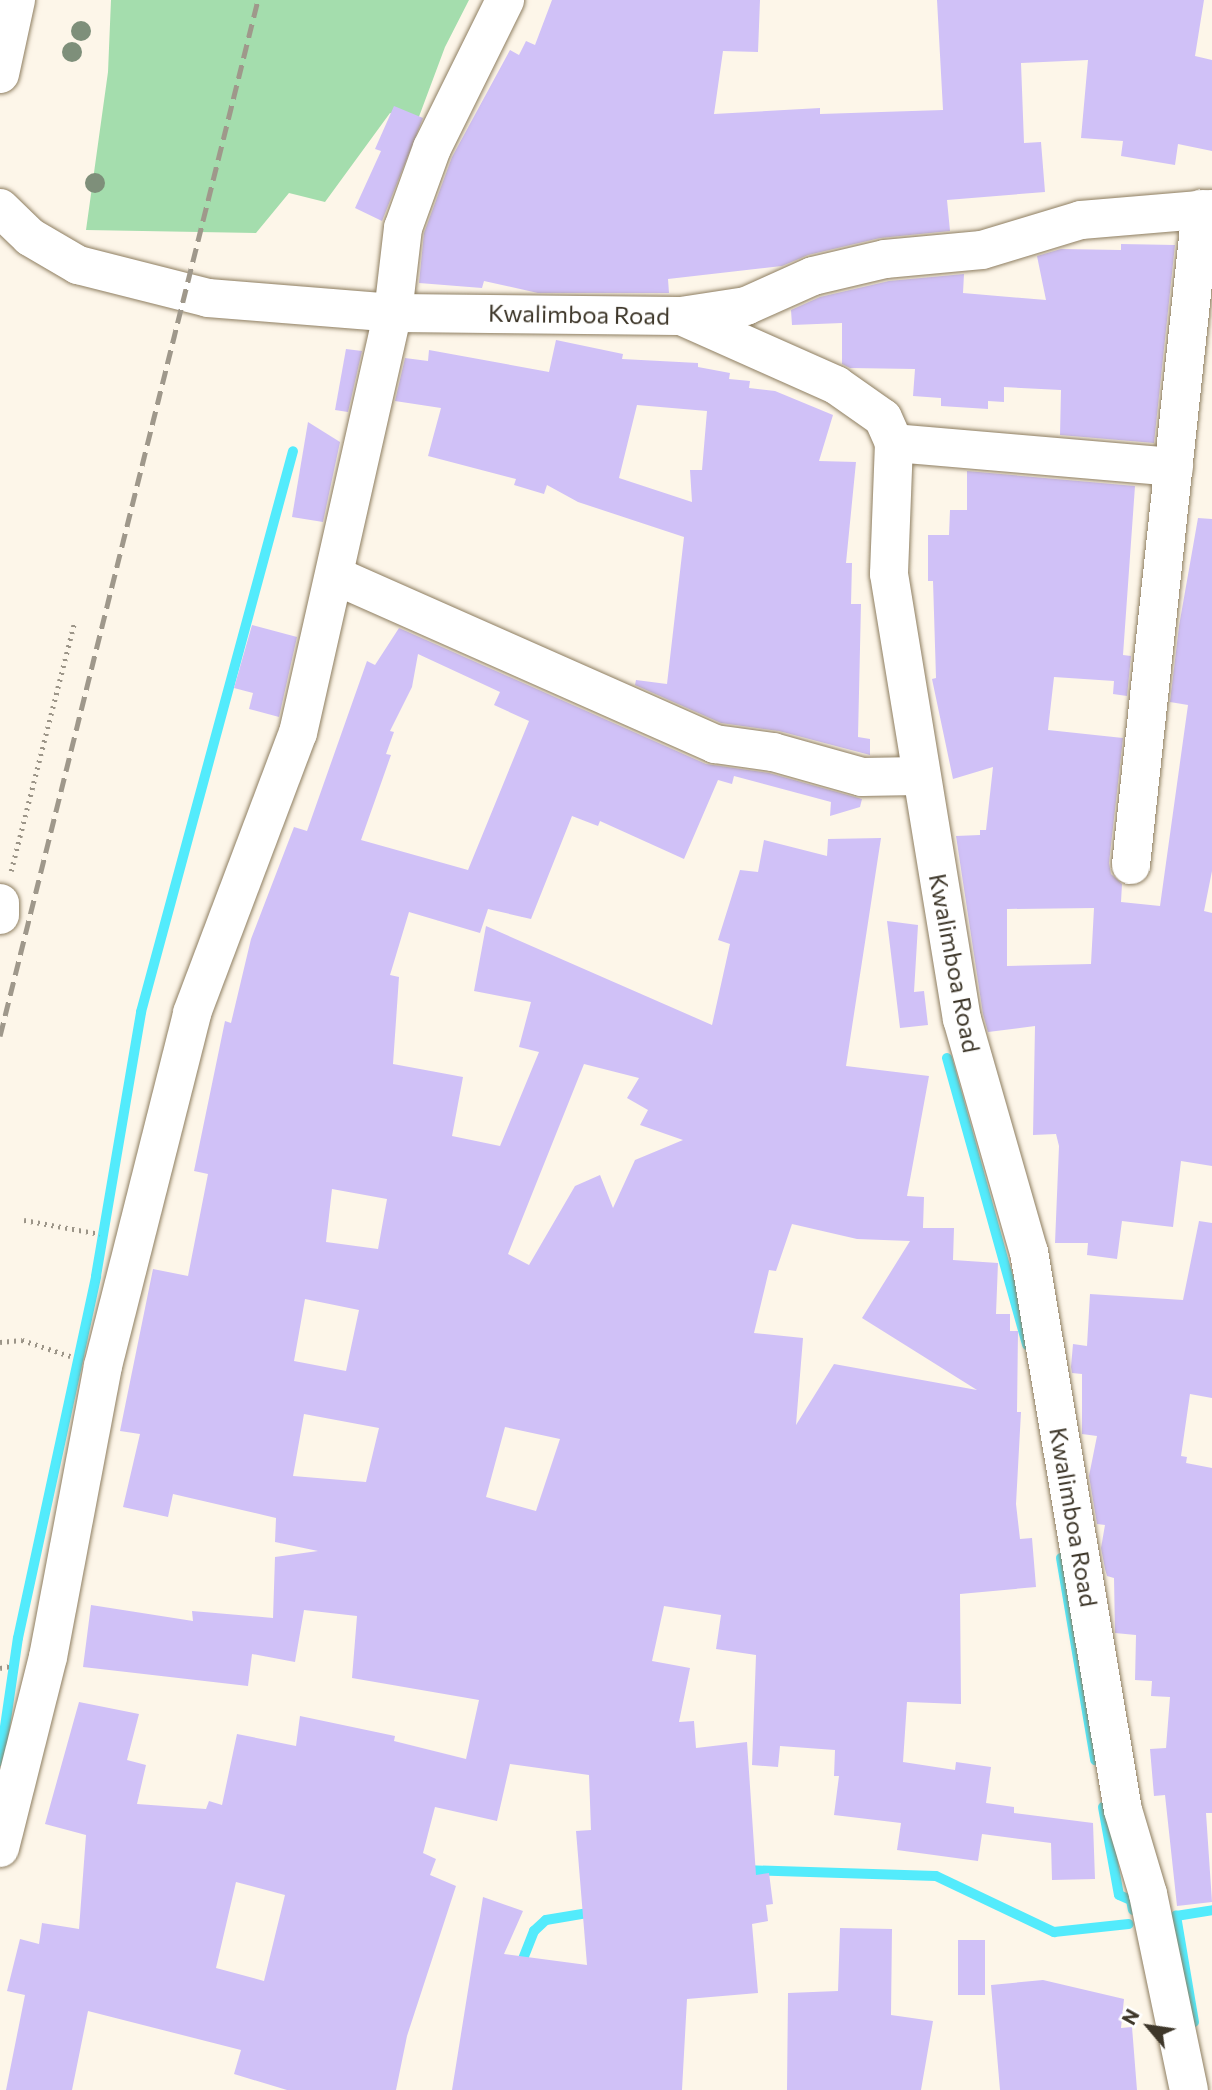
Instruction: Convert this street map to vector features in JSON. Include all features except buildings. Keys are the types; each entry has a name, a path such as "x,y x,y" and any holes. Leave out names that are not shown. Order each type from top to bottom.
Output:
{"street":[{"path":"0,74 16,0"},
{"path":"0,1847 48,1657 103,1366 192,1013 298,733 336,576 393,313 403,228 432,148 505,0"},
{"name":"Kwalimboa Road","path":"0,208 30,237 78,265 208,298 393,313 580,311 681,316 836,385 883,418 894,443 887,525 889,574 919,776 962,1019 1029,1252 1124,1810 1148,1894 1189,2090"},
{"path":"681,316 746,306 813,276 885,259 982,250 1081,220 1206,209 1174,467 1131,865"},
{"path":"894,443 1174,467"},
{"path":"336,576 715,744 774,752 862,777 919,776"}],"path":[{"path":"1,907 74,624"},
{"path":"24,1220 135,1243"},
{"path":"0,1342 22,1340 103,1366"}],"green space":[{"path":"111,0 469,0 445,47 417,122 390,113 325,202 289,193 256,233 86,230 108,72"}],"waterway":[{"path":"0,1761 18,1638 96,1276 141,1012 293,451"},
{"path":"947,1058 1027,1345"},
{"path":"1061,1558 1095,1760"},
{"path":"1103,1807 1119,1895 1131,1900 1133,1910"},
{"path":"743,1870 936,1876 1054,1932 1129,1924"},
{"path":"1194,2022 1176,1916 1212,1910"},
{"path":"519,1969 534,1931 546,1920 594,1912"}],"railway":[{"path":"0,1036 258,0"}]}
